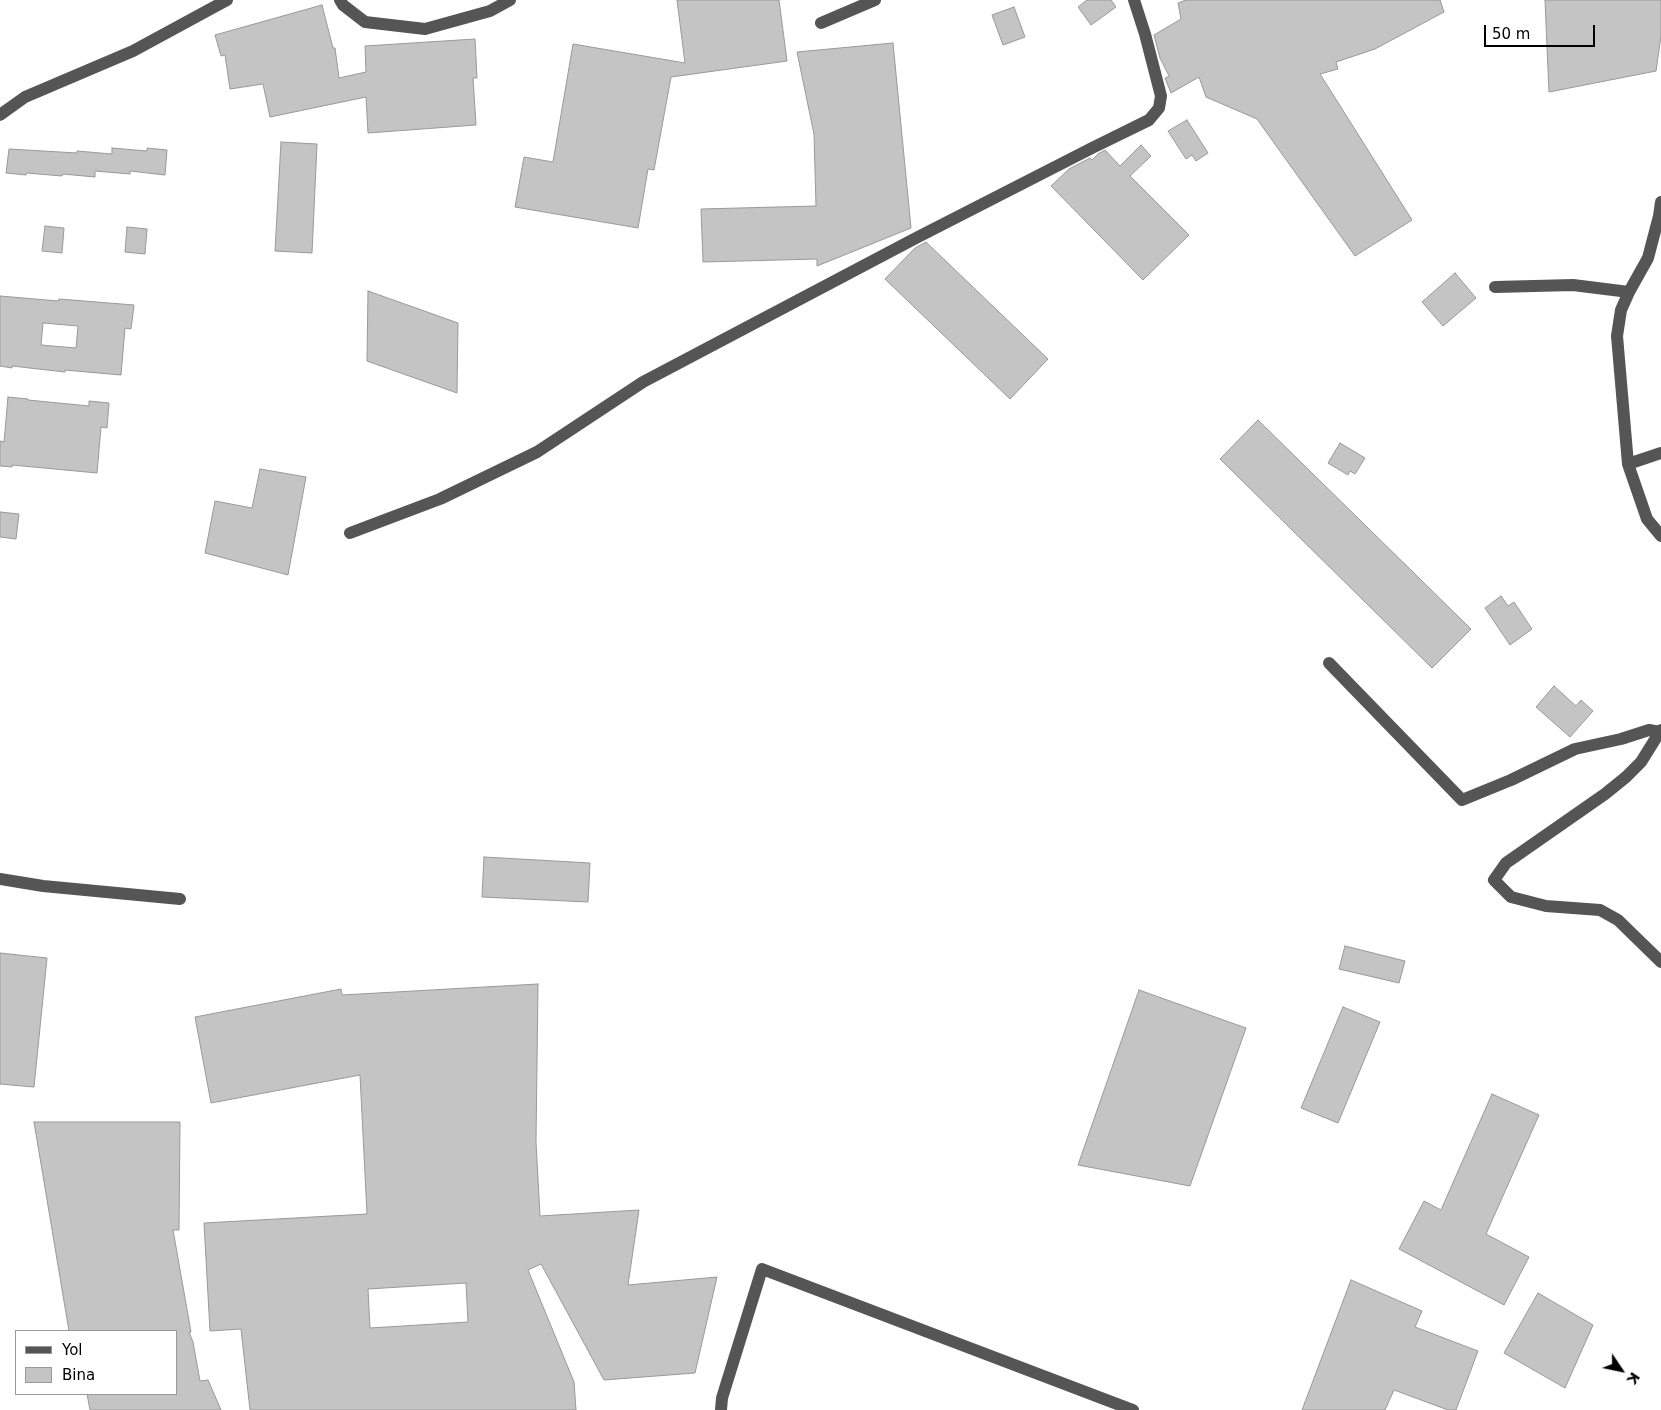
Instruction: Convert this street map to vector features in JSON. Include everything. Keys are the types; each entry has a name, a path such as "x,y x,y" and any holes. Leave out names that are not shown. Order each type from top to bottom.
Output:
{"street":[{"path":"0,115 26,97 133,51 227,0"},
{"path":"340,0 343,5 365,22 425,29 490,11 510,0"},
{"path":"821,23 875,0"},
{"path":"350,533 440,499 537,452 643,382 916,238 1149,120 1159,108 1161,96 1134,0"},
{"path":"1661,202 1648,258 1621,310 1617,336 1628,464 1647,519 1661,536"},
{"path":"1495,287 1573,285 1629,292"},
{"path":"1628,464 1661,453"},
{"path":"1329,663 1462,800 1511,780 1575,749 1621,739 1649,730 1661,731 1641,762 1626,778 1506,863 1494,880 1511,897 1546,906 1600,910 1618,920 1661,962"},
{"path":"0,879 52,887 180,898"},
{"path":"721,1410 722,1398 762,1269 1133,1410"}],"building":[{"path":"677,0 779,0 787,61 671,77 654,170 648,169 638,228 515,207 524,157 553,162 573,44 685,63"},
{"path":"1087,0 1111,0 1116,7 1091,25 1078,7"},
{"path":"1186,0 1440,0 1444,12 1375,49 1336,62 1338,69 1320,74 1412,220 1355,256 1257,119 1206,97 1199,77 1171,93 1165,78 1169,76 1160,58 1154,35 1181,19 1178,3"},
{"path":"1545,0 1661,0 1661,36 1656,71 1549,92"},
{"path":"322,5 333,48 335,48 339,78 366,72 365,46 475,39 477,78 473,78 476,125 368,133 366,97 270,117 263,84 230,89 225,55 221,56 215,35"},
{"path":"1014,7 1025,37 1003,45 992,15"},
{"path":"893,43 911,228 817,266 817,259 703,262 701,209 816,206 814,134 797,52"},
{"path":"1187,120 1208,153 1196,161 1192,155 1186,159 1168,131"},
{"path":"281,142 317,144 312,253 275,251"},
{"path":"1141,145 1151,156 1130,176 1189,235 1143,280 1051,186 1069,169 1090,158 1092,160 1105,150 1120,166"},
{"path":"112,148 147,151 147,148 167,150 165,175 130,171 130,174 95,171 95,177 63,174 62,176 6,173 9,149 112,154"},
{"path":"45,226 64,228 62,253 42,251"},
{"path":"127,227 147,229 145,254 125,252"},
{"path":"926,242 1048,359 1010,399 885,279 915,248"},
{"path":"1455,273 1476,298 1443,326 1422,302"},
{"path":"368,291 458,323 457,393 367,361"},
{"path":"0,296 134,305 131,329 125,328 121,375 0,366","holes":["43,323 78,326 76,348 41,345"]},
{"path":"8,397 89,406 89,401 109,403 107,428 101,427 97,473 12,465 12,467 0,466 0,441 4,442"},
{"path":"1258,420 1471,629 1432,668 1220,459"},
{"path":"1340,443 1365,458 1355,474 1350,471 1348,475 1328,463"},
{"path":"260,469 306,477 288,575 205,553 215,501 252,508"},
{"path":"0,512 19,514 16,539 0,537"},
{"path":"1501,596 1508,606 1514,602 1532,629 1510,645 1485,608"},
{"path":"1554,686 1576,706 1581,700 1593,711 1570,737 1536,707"},
{"path":"484,857 590,863 588,902 482,897"},
{"path":"1345,946 1405,961 1399,983 1339,969"},
{"path":"0,953 47,958 34,1087 0,1084"},
{"path":"538,984 536,1142 540,1216 639,1210 628,1285 717,1277 695,1373 604,1380 541,1264 528,1270 574,1382 576,1410 250,1410 241,1329 210,1331 204,1223 367,1214 360,1075 211,1103 195,1017 341,989 342,995","holes":["466,1283 468,1322 370,1328 368,1289"]},
{"path":"1139,990 1246,1028 1190,1186 1078,1165"},
{"path":"1343,1007 1380,1022 1338,1123 1301,1108"},
{"path":"1492,1094 1539,1115 1486,1234 1529,1257 1504,1305 1399,1249 1424,1201 1441,1210"},
{"path":"34,1122 180,1122 179,1230 173,1230 191,1332 189,1332 193,1342 200,1381 208,1380 221,1410 90,1410 87,1395 178,1395 178,1330 69,1330"},
{"path":"1351,1280 1422,1311 1415,1327 1478,1351 1456,1410 1448,1410 1394,1390 1385,1410 1302,1410"},
{"path":"1538,1293 1593,1325 1565,1388 1504,1353"}]}
